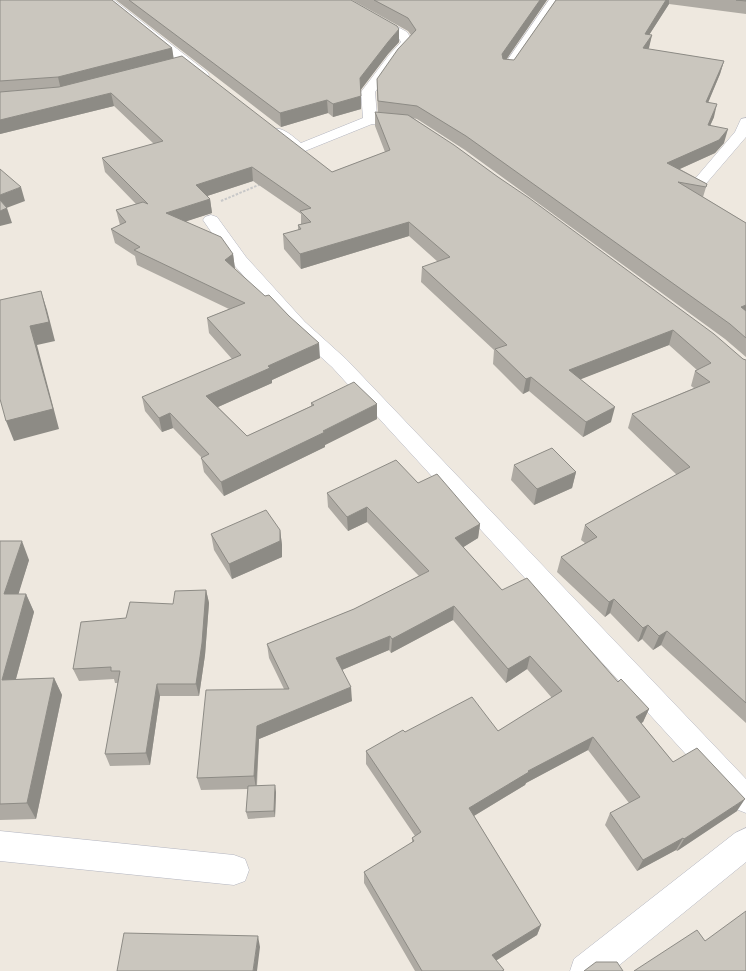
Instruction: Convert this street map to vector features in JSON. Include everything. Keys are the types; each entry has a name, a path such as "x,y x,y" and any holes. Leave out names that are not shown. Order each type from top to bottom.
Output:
{"street":[{"path":"106,0 178,65 216,87"},
{"path":"341,0 404,35 408,43 393,58 368,92 370,120"},
{"path":"508,68 555,0"},
{"path":"300,149 370,120 411,123 421,130"},
{"path":"699,183 742,133 746,122"},
{"path":"265,123 300,149 313,161"},
{"path":"211,220 240,261 298,326 345,369 746,799"},
{"path":"586,971 746,843"},
{"path":"0,846 234,870"}],"path":[{"path":"211,220 213,210 222,201 264,182"}],"building":[{"path":"0,0 112,0 172,48 58,77 0,81"},
{"path":"129,0 351,0 397,26 399,29 360,78 361,96 333,104 327,100 280,113"},
{"path":"374,0 540,0 502,54 503,59 514,60 556,0 666,0 645,34 652,35 643,48 724,61 706,102 717,104 708,125 728,129 719,140 667,163 707,184 706,187 678,182 746,223 746,305 741,307 746,311 746,338 730,324 466,136 417,106 378,101 377,79 398,49 416,30 408,18"},
{"path":"182,56 332,172 390,150 375,112 408,115 454,145 529,198 714,334 746,360 746,703 667,631 659,636 648,625 643,628 614,599 609,602 561,557 597,537 585,525 690,467 632,414 710,382 695,371 711,363 673,330 569,370 615,407 586,422 531,377 526,379 495,349 507,345 422,267 450,257 409,222 300,254 283,234 301,229 298,225 311,222 300,211 311,208 252,167 196,185 210,199 166,213 221,237 233,254 225,260 265,296 269,295 289,316 319,343 268,366 270,368 206,396 247,436 314,405 311,403 354,382 377,404 323,431 325,432 221,482 201,458 209,454 170,413 159,418 142,397 241,355 207,318 245,303 134,250 140,247 111,229 126,222 116,210 143,202 148,204 102,158 163,141 111,93 0,120 0,92 59,87"},
{"path":"0,169 21,187 0,195"},
{"path":"0,200 7,208 0,211"},
{"path":"41,291 49,322 30,326 53,409 6,421 0,399 0,300"},
{"path":"552,448 576,472 537,489 514,465"},
{"path":"396,460 418,483 437,474 480,524 455,538 502,590 527,578 618,682 621,679 649,709 636,717 673,762 697,748 745,799 684,839 683,838 643,860 610,813 640,797 593,737 528,771 529,772 469,808 541,925 492,955 504,970 502,971 422,971 364,872 414,841 412,838 421,832 366,751 403,730 405,732 472,697 498,731 562,691 530,656 508,669 454,606 392,639 390,636 336,658 351,687 257,726 254,776 197,778 206,690 289,689 267,644 354,609 429,571 367,507 347,517 327,493"},
{"path":"266,510 280,530 280,541 229,564 211,534"},
{"path":"0,541 22,541 4,594 26,594 2,680 54,678 27,803 0,804"},
{"path":"206,590 202,643 196,684 157,684 146,753 105,754 120,671 111,671 111,667 73,669 81,622 126,618 130,602 173,604 175,591"},
{"path":"275,785 274,811 246,812 248,786"},
{"path":"746,911 746,971 634,971 697,930 705,941"},
{"path":"124,933 258,936 253,971 117,971"},
{"path":"596,962 617,962 623,971 584,971"}]}
